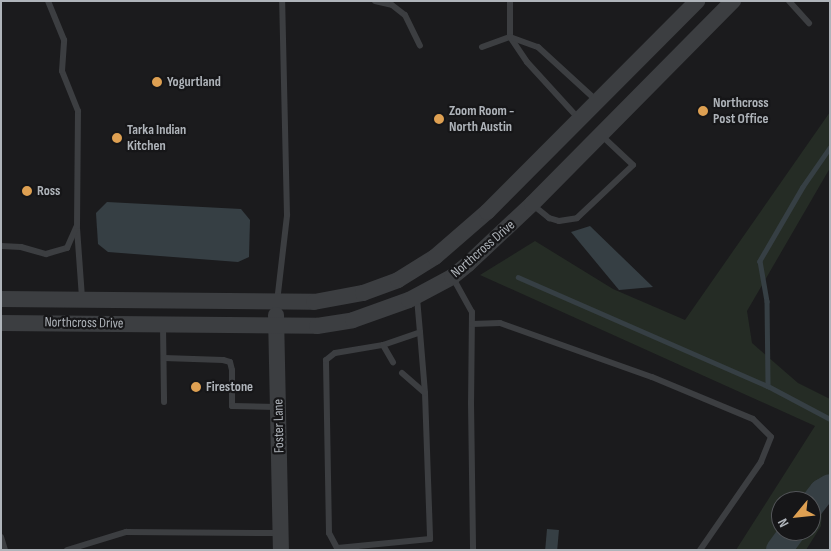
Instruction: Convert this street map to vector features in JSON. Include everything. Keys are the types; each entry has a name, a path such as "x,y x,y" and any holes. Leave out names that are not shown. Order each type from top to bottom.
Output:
{"street":[{"name":"Northcross Drive","path":"1,299 314,302 347,297 398,280 435,257 513,187 698,1"},
{"name":"Northcross Drive","path":"1,323 317,326 352,320 391,308 417,297 452,277 532,204 733,1"},
{"path":"513,187 532,204"},
{"path":"82,299 85,323"},
{"name":"Foster Lane","path":"276,303 281,550"}],"lane":[{"path":"48,1 64,40 62,71 78,111 77,226 82,299"},
{"path":"276,303 287,214 282,1 286,1"},
{"path":"375,1 392,5 405,15 420,46"},
{"path":"510,1 510,37 527,62 579,120"},
{"path":"789,1 809,23"},
{"path":"482,48 510,37 538,47 598,102"},
{"path":"532,204 549,218 559,221 577,218 586,212 632,165 600,135"},
{"path":"1,246 21,247 46,254 67,248 77,226"},
{"path":"452,277 472,312 473,550"},
{"path":"417,297 420,332 425,393 430,539 337,548 329,533 326,360 335,353 383,345 420,332"},
{"path":"472,324 500,323 652,377 753,419 771,437 760,462 700,550"},
{"path":"164,325 164,402"},
{"path":"383,345 393,362"},
{"path":"164,358 223,360 230,362 232,370 232,406 278,407"},
{"path":"402,372 425,393"},
{"path":"68,550 126,532 280,533"},
{"path":"1,537 5,550"}],"shaded area":[{"path":"830,112 830,168 747,311 752,343 798,383 830,399 830,493 823,497 821,526 821,491 774,491 815,426 480,275 535,241 613,289 685,320"},
{"path":"107,202 241,209 250,220 249,257 238,262 108,252 98,244 96,213"},
{"path":"590,226 653,287 619,290 571,232"},
{"path":"771,495 771,541 812,541 806,550 736,550"},
{"path":"547,529 559,530 557,550 545,550"}],"waterway":[{"path":"830,148 803,187 760,261 767,301 768,386 830,419"},
{"path":"518,277 768,386"},
{"path":"821,493 830,487"},
{"path":"779,550 786,541"}],"place":[{"name":"Yogurtland","path":"157,82"},
{"name":"Northcross Post Office","path":"703,111"},
{"name":"Zoom Room - North Austin","path":"439,119"},
{"name":"Tarka Indian Kitchen","path":"117,138"},
{"name":"Ross","path":"27,191"},
{"name":"Firestone","path":"196,387"}]}
